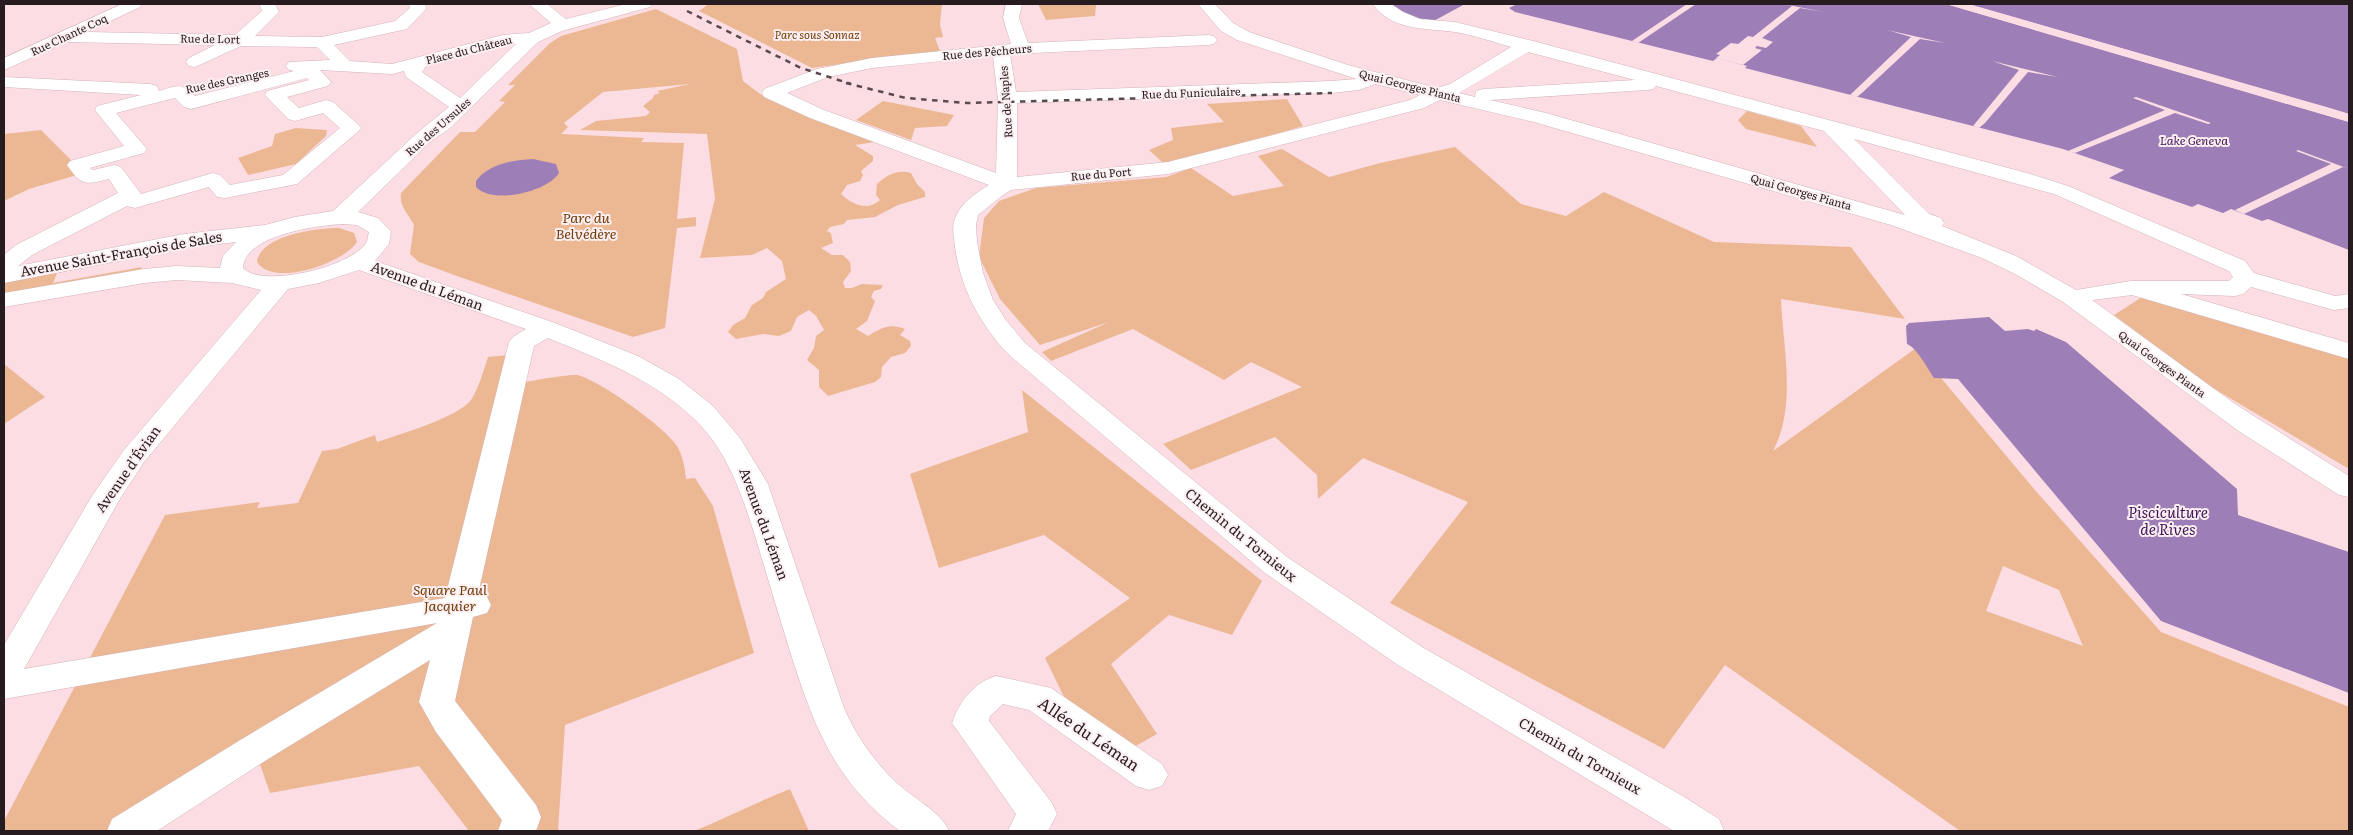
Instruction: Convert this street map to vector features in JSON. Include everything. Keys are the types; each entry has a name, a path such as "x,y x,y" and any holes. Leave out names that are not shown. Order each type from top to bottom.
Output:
{"street":[{"name":"Rue Chante Coq","path":"4,65 134,4"},
{"path":"195,62 239,40 271,12 267,4"},
{"name":"Rue de Lort","path":"65,37 322,42 401,25 418,9 417,4"},
{"path":"537,4 563,25"},
{"name":"Rue des Ursules","path":"340,217 423,138 443,124 532,38 563,25 644,4"},
{"name":"Rue de Naples","path":"1014,4 1011,18 1021,48"},
{"name":"Quai Georges Pianta","path":"1206,4 1227,27 1243,36 1372,78 1539,118 1919,226 1998,257 2042,279 2072,298 2215,403 2275,443 2349,488"},
{"path":"1381,4 1393,14 1405,20 1433,28 1455,27 2020,177 2060,190 2237,266 2246,278 2334,303 2349,301"},
{"name":"Place du Château","path":"461,107 412,73 420,62 503,40 532,38"},
{"name":"Rue des Pêcheurs","path":"771,93 837,70 872,64 1021,48 1208,40"},
{"path":"322,42 345,66"},
{"name":"Rue du Port","path":"771,93 817,114 1006,184 1168,168 1418,104 1456,88 1527,46"},
{"name":"Rue de Naples","path":"1000,50 1008,98 1009,135 1006,184"},
{"name":"Rue des Granges","path":"4,82 179,91 295,66 345,66 388,69 420,62"},
{"path":"311,72 322,82 274,95 295,115 326,106 352,128 290,180 225,192 213,179 135,202 114,171 88,178 77,165 137,149 104,110 179,91 191,103 311,72"},
{"name":"Rue du Funiculaire","path":"1008,98 1332,87 1360,85 1372,78"},
{"path":"1438,94 1480,95 1673,84"},
{"path":"1830,126 1921,220 1948,227 1989,244"},
{"name":"Chemin du Tornieux","path":"1006,184 985,196 971,210 965,219 964,229 968,264 980,299 994,322 1016,348 1276,565 1410,656 1667,806 1705,831"},
{"path":"4,266 24,250 131,196"},
{"path":"54,278 156,259 235,266 258,283 280,284 320,276 356,262 377,246 380,240 380,231 367,221 340,217 305,221 269,232 243,247 235,266"},
{"name":"Avenue Saint-François de Sales","path":"4,276 184,241 269,232"},
{"name":"Avenue du Léman","path":"356,262 546,328 629,362 670,385 703,412 730,444 755,492 826,708 838,738 858,768 884,797 930,831"},
{"name":"Avenue Saint-François de Sales","path":"4,300 152,275 235,266"},
{"path":"2072,298 2096,291 2138,288 2203,287 2235,289 2246,278"},
{"name":"Avenue d'Évian","path":"4,674 107,496 134,456 280,284"},
{"path":"2138,288 2349,351"},
{"path":"517,831 522,817 449,722 437,702 463,614 522,342 546,328"},
{"path":"4,686 463,614"},
{"path":"126,831 463,614"},
{"name":"Allée du Léman","path":"1027,831 1038,814 970,723 975,709 996,690 1039,698 1149,775"}],"green space":[{"name":"Parc sous Sonnaz","path":"942,4 940,24 943,37 935,38 940,51 812,68 699,11 707,5"},
{"path":"1038,4 1148,4 1096,5 1095,16 1046,20"},
{"name":"Parc du Belvédère","path":"656,9 737,49 743,81 760,94 787,107 875,142 855,145 873,156 873,161 861,171 863,175 860,181 847,185 841,194 850,201 865,206 875,204 880,200 876,195 877,184 897,172 911,173 917,184 925,192 925,197 898,205 875,217 847,220 844,224 830,227 827,231 831,233 833,243 821,248 832,255 843,255 850,262 851,271 843,282 845,288 852,288 862,284 883,285 881,289 874,291 871,297 875,301 867,321 856,329 868,336 886,327 900,327 905,329 900,335 910,341 911,346 905,353 891,357 882,367 881,377 875,382 828,396 819,387 819,370 807,360 814,348 816,336 824,330 816,316 809,310 797,317 791,331 779,336 763,334 736,339 728,332 733,325 745,318 752,305 763,298 766,292 786,279 782,261 767,248 752,255 700,258 715,199 707,134 580,130 596,121 646,116 650,112 643,106 654,95 660,93 657,91 690,84 603,92 564,123 568,127 561,134 644,138 641,142 684,143 677,219 696,217 696,226 677,228 665,328 633,337 419,262 410,254 414,225 401,202 401,193 460,132 475,132 505,102 499,101 515,85 508,85 550,43 561,36"},
{"path":"1287,99 1303,126 1221,150 1163,163 1149,150 1173,140 1171,128 1224,122 1207,104"},
{"path":"883,101 954,115 947,126 915,128 911,140 856,120"},
{"path":"1747,111 1801,126 1817,147 1746,129 1738,120"},
{"path":"296,128 327,130 326,136 296,164 248,175 238,158 272,146 275,134"},
{"path":"41,130 84,173 29,189 4,201 4,134"},
{"path":"1455,147 1521,204 1566,216 1604,192 1714,242 1851,247 1905,319 1781,299 1787,396 1785,415 1773,451 1916,348 2034,489 2161,632 2349,707 2349,831 1960,831 1725,665 1664,749 1390,603 1468,502 1363,458 1318,499 1317,475 1275,437 1191,470 1163,444 1302,387 1251,362 1224,380 1133,329 1051,361 1042,352 1109,322 1040,345 1000,299 979,257 984,218 999,201 1036,188 1166,177 1191,168 1233,196 1284,186 1258,156 1282,149 1329,177 1380,163","holes":["2003,566 2059,590 2083,646 1986,611"]},
{"path":"339,228 354,233 357,242 350,250 338,258 324,264 308,270 278,273 265,269 257,262 260,253 278,239 304,232"},
{"path":"145,254 145,256 57,273 53,283 142,267 141,269 4,295 4,281"},
{"path":"2142,297 2349,358 2349,469 2208,385 2114,315"},
{"name":"Square Paul Jacquier","path":"519,354 512,384 572,375 587,378 631,405 660,428 677,446 681,454 686,479 695,478 713,506 754,653 565,725 558,831 469,831 419,766 270,793 255,750 126,831 4,831 4,821 165,515 260,502 257,508 298,503 322,451 337,449 375,435 377,442 427,425 454,413 471,400 479,385 488,357"},
{"path":"4,364 45,397 4,424"},
{"path":"1022,390 1262,581 1232,635 1169,615 1111,664 1157,734 1132,748 1068,705 1045,658 1130,598 1044,535 939,568 910,474 1028,432"},
{"path":"790,789 809,831 694,831 766,799"}],"water":[{"path":"1390,4 1465,4 1430,23 1404,16"},
{"name":"Lake Geneva","path":"1517,4 1946,4 2349,122 2349,250 2268,219 2262,221 2231,209 2223,213 2198,204 2192,207 2109,178 2124,170 2063,149 1745,68 1747,66 1717,58 1713,61 1515,12 1509,8"},
{"path":"1969,4 2349,4 2349,114"},
{"path":"533,159 556,164 559,173 553,180 543,186 519,194 494,195 476,187 476,181 481,175 494,167 517,160"},
{"name":"Pisciculture de Rives","path":"1989,317 2005,331 2028,329 2034,331 2036,329 2066,342 2237,489 2238,515 2349,552 2349,693 2161,621 1958,379 1934,378 1918,354 1907,344 1906,326 1909,323"}],"pier":[{"path":"1687,4 1696,4 1638,43 1632,41"},
{"path":"1783,4 1824,12 1800,8 1762,38 1773,42 1766,48 1757,46 1755,48 1762,50 1743,65 1716,58 1720,55 1716,54 1731,43 1738,44 1748,36 1753,37 1792,6"},
{"path":"1946,4 1955,4 2245,88 2349,119 2349,122"},
{"path":"1967,4 2330,108 2349,114 2349,117"},
{"path":"1887,30 1945,43 1920,39 1857,97 1850,95 1911,37"},
{"path":"1992,61 2058,77 2028,72 1979,128 1973,126 2019,70"},
{"path":"2136,97 2211,123 2208,124 2175,113 2075,153 2068,151 2165,110 2133,98"},
{"path":"2298,150 2349,169 2343,167 2244,214 2235,210 2331,164 2296,151"}],"railway":[{"path":"687,11 801,68 851,84"},
{"path":"846,83 906,98 967,103 1332,93"}]}
